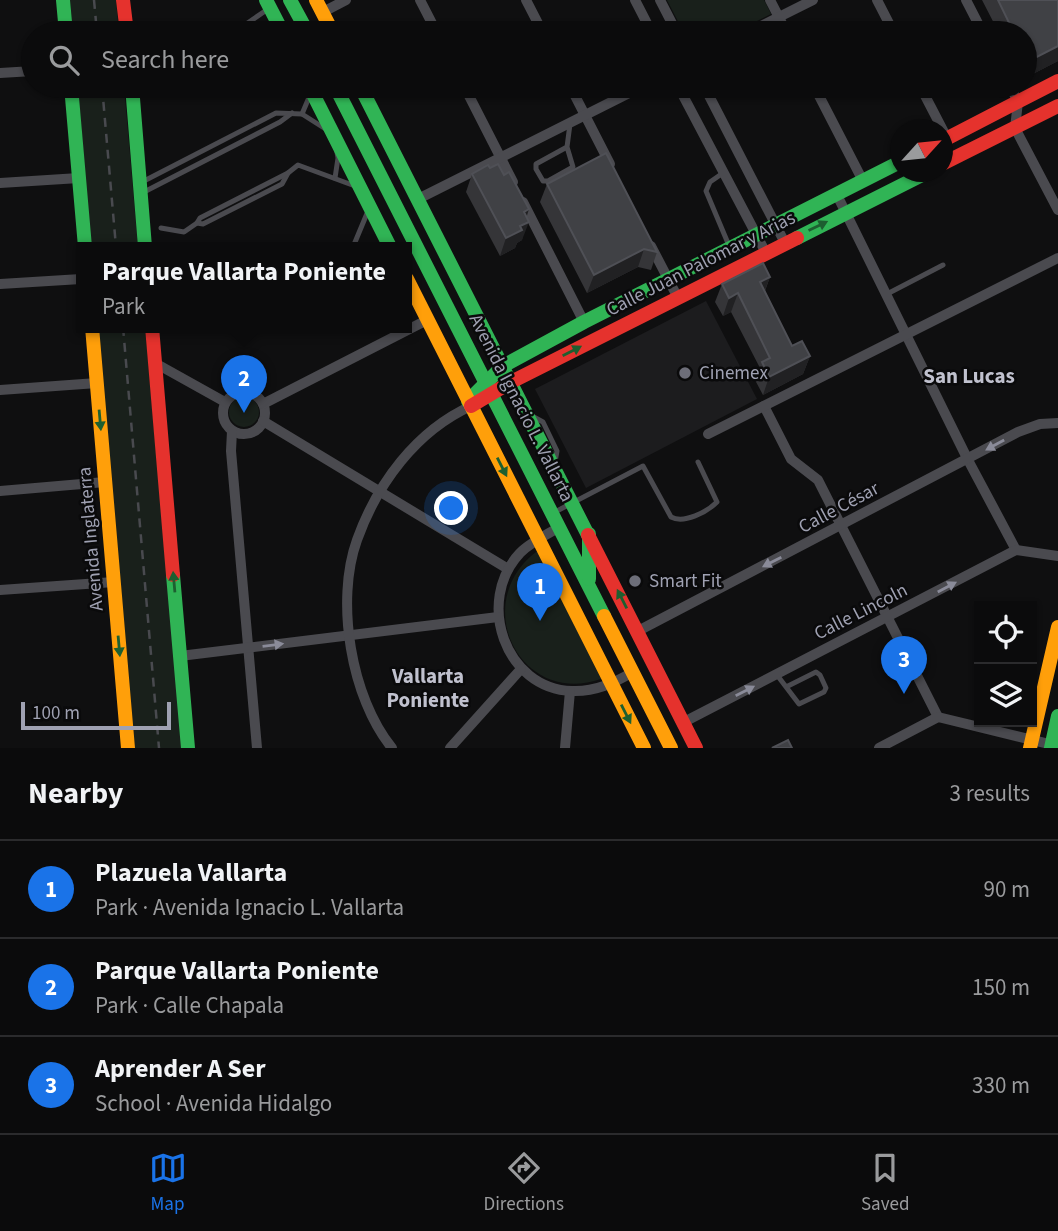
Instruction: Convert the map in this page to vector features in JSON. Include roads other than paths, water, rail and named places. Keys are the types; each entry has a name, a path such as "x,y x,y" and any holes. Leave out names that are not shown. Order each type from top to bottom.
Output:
{"street":[{"path":"63,0 65,21"},
{"path":"123,0 126,21"},
{"path":"290,0 301,21"},
{"path":"319,6 346,0"},
{"path":"420,0 431,21"},
{"path":"526,0 537,21"},
{"path":"635,0 646,21"},
{"path":"660,0 671,21"},
{"path":"770,0 781,21"},
{"path":"771,21 813,0"},
{"path":"877,0 888,21"},
{"path":"966,0 977,21"},
{"path":"268,4 277,21"},
{"path":"0,73 21,72"},
{"path":"1037,92 1058,81"},
{"path":"72,98 85,242"},
{"path":"133,98 144,242"},
{"path":"315,98 388,241"},
{"name":"Avenida Ignacio L. Vallarta","path":"340,98 561,527 671,748"},
{"name":"Avenida Ignacio L. Vallarta","path":"366,98 696,748"},
{"path":"470,98 584,322"},
{"path":"576,98 616,176"},
{"path":"418,199 619,98"},
{"path":"684,98 766,253"},
{"path":"710,98 785,243"},
{"path":"820,98 863,181"},
{"path":"926,98 936,119"},
{"path":"1016,98 1016,128 1058,210"},
{"path":"953,135 1026,98"},
{"path":"953,159 1058,106"},
{"name":"Calle Juan Palomar y Arias","path":"490,388 503,366 584,322 890,168"},
{"path":"0,183 79,178"},
{"name":"Calle Juan Palomar y Arias","path":"490,388 511,382 908,182"},
{"path":"837,195 968,460 1016,550 1058,556"},
{"path":"647,238 678,298"},
{"path":"708,434 1058,258"},
{"path":"0,284 76,279"},
{"path":"412,289 466,406 538,539 644,748"},
{"path":"412,328 427,320"},
{"name":"Avenida Inglaterra","path":"93,333 128,748"},
{"path":"154,333 188,748"},
{"path":"263,404 402,333"},
{"path":"155,363 225,402"},
{"path":"0,390 97,383"},
{"path":"392,748 373,717 353,664 349,636 348,590 354,552 366,518 380,492 413,446 490,388"},
{"path":"235,393 255,394 263,404 263,421 260,427 250,434 232,431 222,414 225,402 235,393"},
{"path":"764,406 791,459 818,480 938,718"},
{"path":"263,421 508,569"},
{"name":"Calle César","path":"638,631 1029,428 1058,423"},
{"path":"232,431 257,748"},
{"path":"0,491 105,482"},
{"path":"561,527 538,539 519,554 508,569 499,599 498,617 501,635 510,654 521,669 549,687 570,691 611,684 633,672"},
{"path":"589,534 589,585"},
{"name":"Calle Lincoln","path":"684,722 1016,550"},
{"path":"0,590 114,582"},
{"path":"180,656 498,617"},
{"path":"1031,744 1058,627"},
{"path":"450,748 521,669"},
{"path":"565,748 570,691"},
{"path":"879,748 938,718 1031,744 1054,746 1058,716"}],"lane":[{"path":"247,21 268,4"},
{"path":"302,114 307,98"},
{"path":"139,189 276,113 302,114 324,128 336,147 338,158 335,178"},
{"path":"139,189 280,122 292,113"},
{"path":"567,147 536,164 543,181 548,181 573,167 567,147 570,122"},
{"path":"160,228 184,232 200,218 295,167 302,166 361,188"},
{"path":"723,173 710,182 706,191 730,249"},
{"path":"356,242 370,206"},
{"path":"363,227 388,241"},
{"path":"886,295 943,265"},
{"path":"553,513 643,466 671,517 683,520 717,502 698,462"},
{"path":"777,675 795,702 799,704 824,692 826,688 820,674 816,672 786,687"}],"railway":[{"path":"94,0 96,21"},
{"path":"103,98 116,242"},
{"path":"124,333 159,748"}],"place":[{"name":"Cinemex","path":"685,373"},
{"name":"Parque Vallarta Poniente","path":"244,413"},
{"name":"Smart Fit","path":"635,581"},
{"name":"Plazuela Vallarta","path":"540,621"},
{"name":"Aprender A Ser","path":"904,694"}],"district":[{"name":"San Lucas","path":"969,376"},
{"name":"Vallarta Poniente","path":"428,688"}]}
